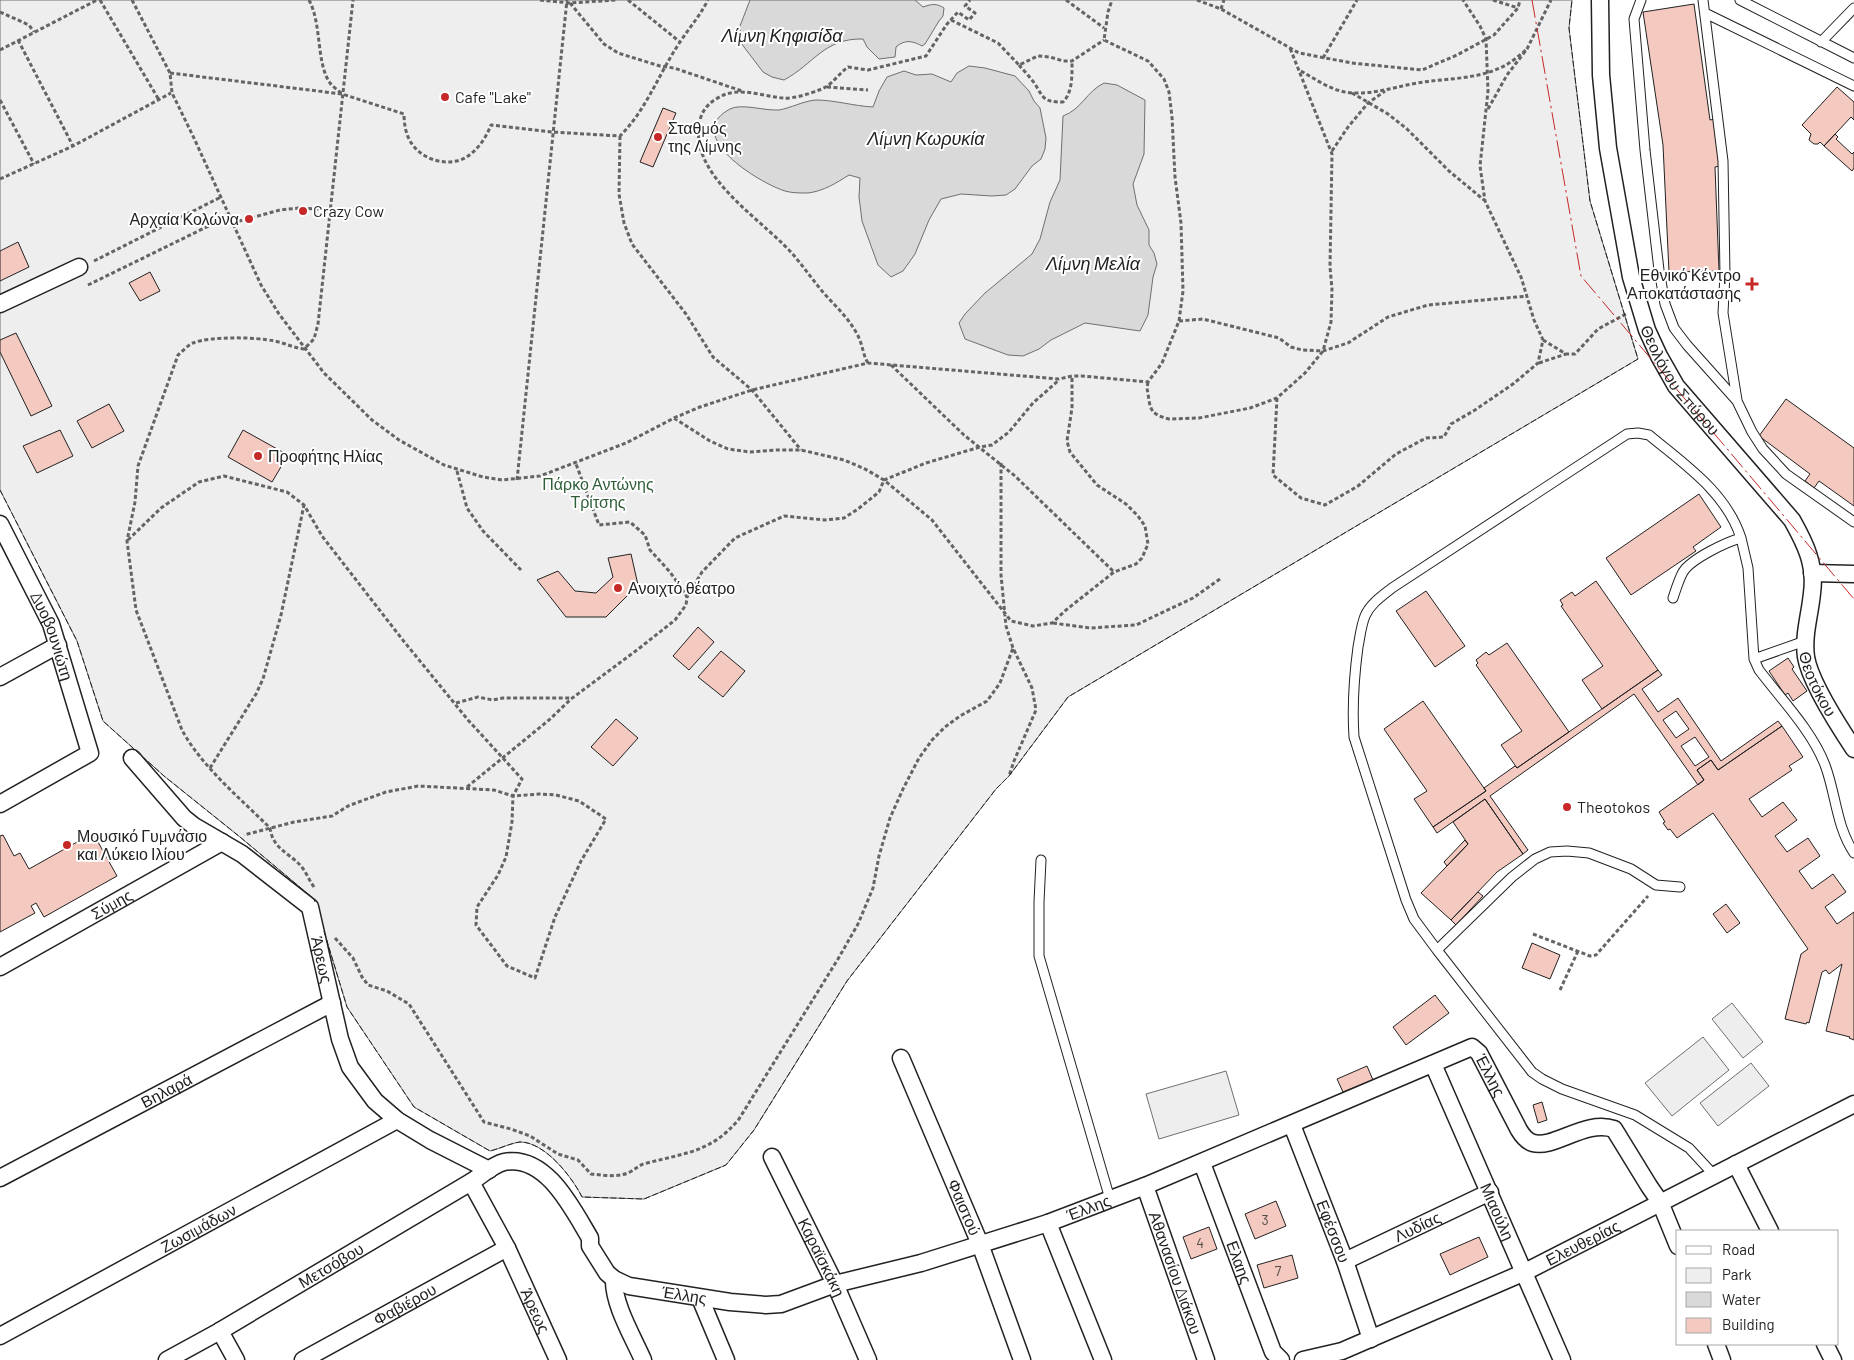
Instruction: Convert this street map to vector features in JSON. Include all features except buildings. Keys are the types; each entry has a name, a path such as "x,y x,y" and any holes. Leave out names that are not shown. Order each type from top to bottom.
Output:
{"street":[{"name":"Θεολόγου Σπύρου","path":"1600,0 1601,75 1608,148 1631,277 1641,313 1659,356 1676,386 1792,520 1806,545 1812,573 1813,592 1805,641"},
{"path":"0,304 79,268"},
{"name":"Δυοβουνιώτη","path":"0,524 51,624 90,753 0,804"},
{"path":"1812,573 1854,574"},
{"name":"Θεοτόκου","path":"1805,641 1807,660 1820,692 1854,749"},
{"path":"0,677 58,645"},
{"name":"Άρεως","path":"132,758 184,818 256,864 310,907 340,1039 350,1067 375,1101 396,1120 430,1140 489,1170"},
{"name":"Σύμης","path":"0,967 222,842"},
{"name":"Βηλαρά","path":"0,1178 332,1003"},
{"name":"Έλλης","path":"614,1279 637,1288 700,1298 756,1304 781,1304 835,1284 921,1263 1048,1223 1202,1163 1465,1049 1472,1048 1479,1053 1524,1138 1534,1143 1543,1143 1594,1127 1605,1126 1614,1129 1648,1186 1660,1202"},
{"name":"Φαιστού","path":"901,1058 980,1244 1022,1360"},
{"name":"Μιαούλη","path":"1433,1064 1562,1360"},
{"name":"Ελευθερίας","path":"1303,1360 1344,1356 1371,1339 1525,1272 1854,1104"},
{"name":"Ζωσιμάδων","path":"0,1336 396,1120"},
{"name":"Εφέσσου","path":"1292,1125 1345,1261 1371,1339"},
{"name":"Καραϊσκάκη","path":"772,1157 835,1284 868,1360"},
{"path":"471,1182 495,1165 505,1162 524,1163 534,1166 558,1188 590,1238 590,1246 596,1256 614,1279 618,1301 643,1360"},
{"name":"Ελαης","path":"1202,1163 1274,1352 1281,1360"},
{"path":"1736,1164 1769,1230"},
{"name":"Άρεως","path":"471,1182 506,1248 555,1359"},
{"name":"Μετσόβου","path":"167,1360 220,1331 471,1182"},
{"name":"Αθανασίου Διάκου","path":"1145,1186 1206,1360"},
{"name":"Λυδίας","path":"1345,1261 1490,1192"},
{"path":"1660,1202 1676,1241"},
{"path":"1048,1223 1103,1360"},
{"name":"Φαβιέρου","path":"303,1360 506,1248"},
{"path":"700,1298 726,1360"},
{"path":"220,1331 236,1360"},
{"path":"1716,1345 1722,1360"},
{"path":"1826,1345 1833,1360"}],"lane":[{"path":"1641,0 1634,20 1645,150 1659,270 1665,304 1674,328 1737,401 1752,432 1763,449 1786,474 1854,522"},
{"path":"1703,0 1723,161 1725,274 1723,313 1737,401"},
{"path":"1740,0 1854,58"},
{"path":"1821,42 1854,8"},
{"path":"1705,13 1854,86"},
{"path":"1714,1175 1689,1148 1635,1115 1562,1089 1532,1072 1414,919 1406,900 1354,737 1352,713 1354,673 1365,615 1376,601 1392,588 1627,434 1638,433 1649,436 1709,485 1731,514 1741,538 1748,568 1754,659 1759,670 1814,742 1825,766 1840,824 1854,853"},
{"path":"1673,598 1684,570 1727,541 1741,538"},
{"path":"1754,659 1805,641"},
{"path":"1437,950 1512,877 1535,858 1550,852 1567,851 1588,854 1631,869 1656,885 1680,887"},
{"path":"1041,860 1039,956 1110,1199"}],"path":[{"path":"0,50 98,0 159,100"},
{"path":"132,0 170,73 172,93 261,285 279,314 304,349 330,379 372,420 399,440 429,458 457,470 502,480 517,480 540,476 576,464 626,443 700,407 752,390 868,363 1059,379 1072,376 1148,382"},
{"path":"310,0 316,17 322,59 327,74 330,82 342,94"},
{"path":"304,349 314,339 318,324 353,0"},
{"path":"540,0 568,2 616,0"},
{"path":"628,0 680,42"},
{"path":"708,0 698,19 680,42 633,123 620,136 619,194 624,223 632,244 686,314 712,358 752,390 801,450"},
{"path":"827,87 848,67 868,70 884,64 926,56 947,24 958,12 969,20 974,13 965,6 970,0"},
{"path":"1066,0 1105,28"},
{"path":"1104,40 1108,12 1112,0"},
{"path":"1197,0 1222,9 1299,53 1352,63 1422,70 1457,55 1494,35 1518,8 1520,0"},
{"path":"1222,9 1224,0"},
{"path":"1323,58 1357,0"},
{"path":"1463,0 1486,39 1488,91 1480,166 1485,201 1521,277 1534,320 1543,340 1566,354"},
{"path":"1492,0 1518,8"},
{"path":"1487,112 1507,75 1527,49 1551,0"},
{"path":"568,2 604,44 618,53 674,68 742,91 785,98 827,87 868,90"},
{"path":"517,480 552,132 568,2"},
{"path":"0,12 29,25 34,32"},
{"path":"951,20 998,43 1036,85 1044,99 1050,102 1063,102 1067,98 1072,75 1072,61"},
{"path":"18,40 73,146"},
{"path":"1019,65 1038,56 1072,61 1104,40"},
{"path":"1104,40 1148,61 1164,80 1169,92 1175,177 1182,223 1183,291 1179,321 1162,363 1148,382 1147,388 1150,406 1154,412 1169,420 1224,414 1250,408 1277,398 1305,373 1323,351 1331,322 1332,151 1290,48"},
{"path":"1300,70 1333,89 1352,93 1385,90 1417,83 1474,77 1507,64 1527,49"},
{"path":"170,73 342,94 404,114 407,134 412,144 420,153 437,161 447,162 465,158 482,142 491,125 552,132 620,136"},
{"path":"1332,151 1348,127 1368,103 1385,90"},
{"path":"742,91 720,96 703,111 698,131 704,158 734,201 796,257 848,321 860,339 868,363"},
{"path":"0,179 73,146 172,93"},
{"path":"1352,93 1388,114 1408,129 1449,171 1485,201"},
{"path":"0,100 34,164"},
{"path":"79,268 221,197"},
{"path":"232,223 280,210 299,208 331,210"},
{"path":"88,286 230,216"},
{"path":"1179,321 1203,319 1279,338 1296,349 1323,351 1348,342 1388,317 1428,305 1528,296"},
{"path":"1277,398 1273,475 1301,498 1325,505 1358,486 1396,454 1426,438 1444,436 1451,424 1513,384 1538,363 1566,354 1575,354 1598,329 1623,314 1641,313"},
{"path":"304,349 273,341 222,338 192,343 178,355 138,466 135,502 127,541 136,610 182,730 195,752 270,828 272,838 276,844 303,868 316,889"},
{"path":"1538,363 1543,340"},
{"path":"891,365 964,435 1001,463 1114,572"},
{"path":"1052,623 1114,572 1136,564 1142,558 1148,544 1148,535 1141,519 1133,510 1097,485 1070,452 1067,441 1072,408 1072,376"},
{"path":"466,788 549,720 571,698 675,620 686,605 687,597 702,572 735,538 784,516 825,520 844,518 858,510 879,492 884,480 926,463 999,442 1033,404 1059,379"},
{"path":"674,418 710,441 728,449 750,452 801,450 844,460 866,469 884,480 932,520 1011,621 1033,626 1052,623 1090,628 1136,625 1193,598 1220,579"},
{"path":"1001,463 1001,575 1006,626 1013,648 1032,688 1036,710 1009,776"},
{"path":"576,464 599,525 630,522 645,535 650,550 670,572 687,597"},
{"path":"457,470 467,508 484,531 521,570"},
{"path":"127,541 161,508 199,482 224,476 287,492 304,504 322,536 396,631 468,720 522,779 513,796 512,822 506,857 498,875 477,907 476,926 508,966 536,978 555,917 581,861 606,819 579,801 556,795 513,796 494,790 418,786 386,792 348,806 332,816 294,822 222,842"},
{"path":"210,768 256,694 263,679 281,615 304,504"},
{"path":"333,936 352,958 368,986 387,991 409,1004 484,1122 530,1136 558,1154 578,1160 592,1174 619,1176 630,1172 644,1163 693,1152 714,1142 739,1119 858,924 873,888 879,856 890,818 902,789 919,758 932,740 945,727 987,701 1000,683 1013,648"},
{"path":"456,703 478,697 493,700 503,698 571,698"},
{"path":"1533,934 1590,956 1596,955 1644,902 1656,885"},
{"path":"1560,990 1578,951"}],"green space":[{"name":"Πάρκο Αντώνης Τρίτσης","path":"0,0 1572,0 1569,28 1590,201 1638,359 1068,697 1009,776 996,789 847,981 754,1130 726,1165 644,1199 582,1197 565,1171 539,1148 520,1142 490,1151 414,1107 347,1007 314,899 164,776 103,721 77,641 0,490"},
{"path":"1732,1003 1763,1042 1743,1058 1712,1019"},
{"path":"1703,1037 1729,1070 1672,1116 1645,1083"},
{"path":"1751,1063 1769,1086 1718,1126 1700,1103"},
{"path":"1226,1071 1239,1115 1159,1139 1146,1094"}],"water":[{"name":"Λίμνη Κηφισίδα","path":"750,0 915,0 923,7 934,4 944,8 943,16 922,46 906,42 896,47 895,57 879,59 867,47 863,39 850,40 829,47 784,80 763,72 741,43 740,26"},
{"name":"Λίμνη Κωρυκία","path":"969,66 1015,76 1029,91 1040,108 1046,138 1045,149 1041,159 1032,166 1015,189 1006,195 961,194 941,199 929,220 915,254 903,271 891,277 878,265 862,221 859,197 860,178 849,175 825,189 814,192 793,193 785,191 759,178 729,157 719,144 714,132 717,120 735,107 779,110 816,100 873,107 887,77 904,71 916,75 932,74 951,82 957,73"},
{"name":"Λίμνη Μελία","path":"1104,83 1117,85 1145,100 1144,154 1133,184 1137,205 1149,230 1149,245 1154,253 1157,264 1153,277 1148,315 1140,331 1085,323 1023,356 1008,355 965,339 959,323 965,314 985,293 1032,254 1040,239 1050,202 1060,180 1063,116 1075,109"}],"fence":[{"path":"324,931 347,1007 414,1107 490,1151 520,1142 539,1148 565,1171 582,1197 644,1199 726,1165 754,1130 847,981 996,789 1009,776 1068,697 1638,359 1590,201 1569,28 1572,0"},
{"path":"0,490 77,641 103,721 164,776 240,837 314,899 315,902"}],"power":[{"path":"1532,0 1581,276 1854,599"}],"place":[{"name":"Cafe \"Lake\"","path":"445,97"},
{"name":"Σταθμός της Λίμνης","path":"658,137"},
{"name":"Crazy Cow","path":"303,211"},
{"name":"Αρχαία Κολώνα","path":"249,219"},
{"name":"Εθνικό Κέντρο Αποκατάστασης","path":"1752,284"},
{"name":"Προφήτης Ηλίας","path":"258,456"},
{"name":"Ανοιχτό θέατρο","path":"618,588"},
{"name":"Theotokos","path":"1567,807"},
{"name":"Μουσικό Γυμνάσιο και Λύκειο Ιλίου","path":"67,845"}]}
